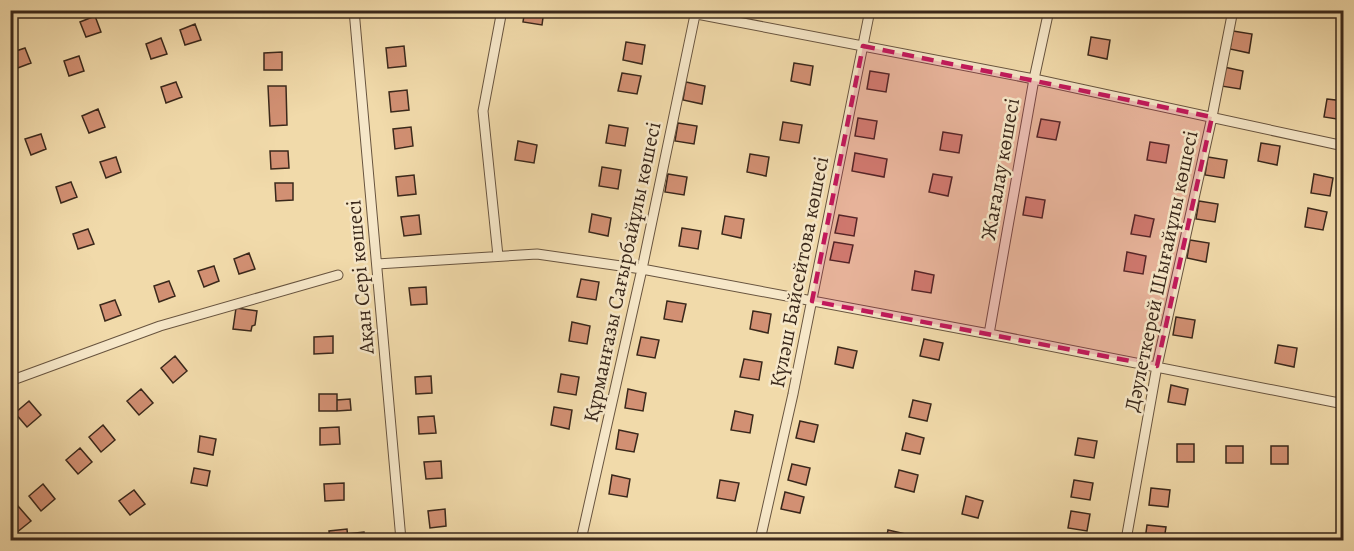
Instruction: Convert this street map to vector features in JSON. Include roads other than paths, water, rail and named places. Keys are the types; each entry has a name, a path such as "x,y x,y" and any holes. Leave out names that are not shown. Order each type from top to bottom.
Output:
{"street":[{"name":"Ақан Сері көшесі","path":"354,10 401,540"},
{"path":"498,256 483,111 502,10"},
{"path":"676,10 1034,80 1344,146"},
{"name":"Күләш Байсейтова көшесі","path":"760,540 812,301 870,10"},
{"name":"Жағалау көшесі","path":"989,334 1034,80 1049,10"},
{"name":"Дәулеткерей Шығайұлы көшесі","path":"1126,540 1157,366 1212,117 1233,10"},
{"name":"Құрманғазы Сағырбайұлы көшесі","path":"581,540 642,269 695,12"},
{"path":"377,264 537,254 642,269 1342,403 1344,384"},
{"path":"10,381 160,326 338,275"}]}
